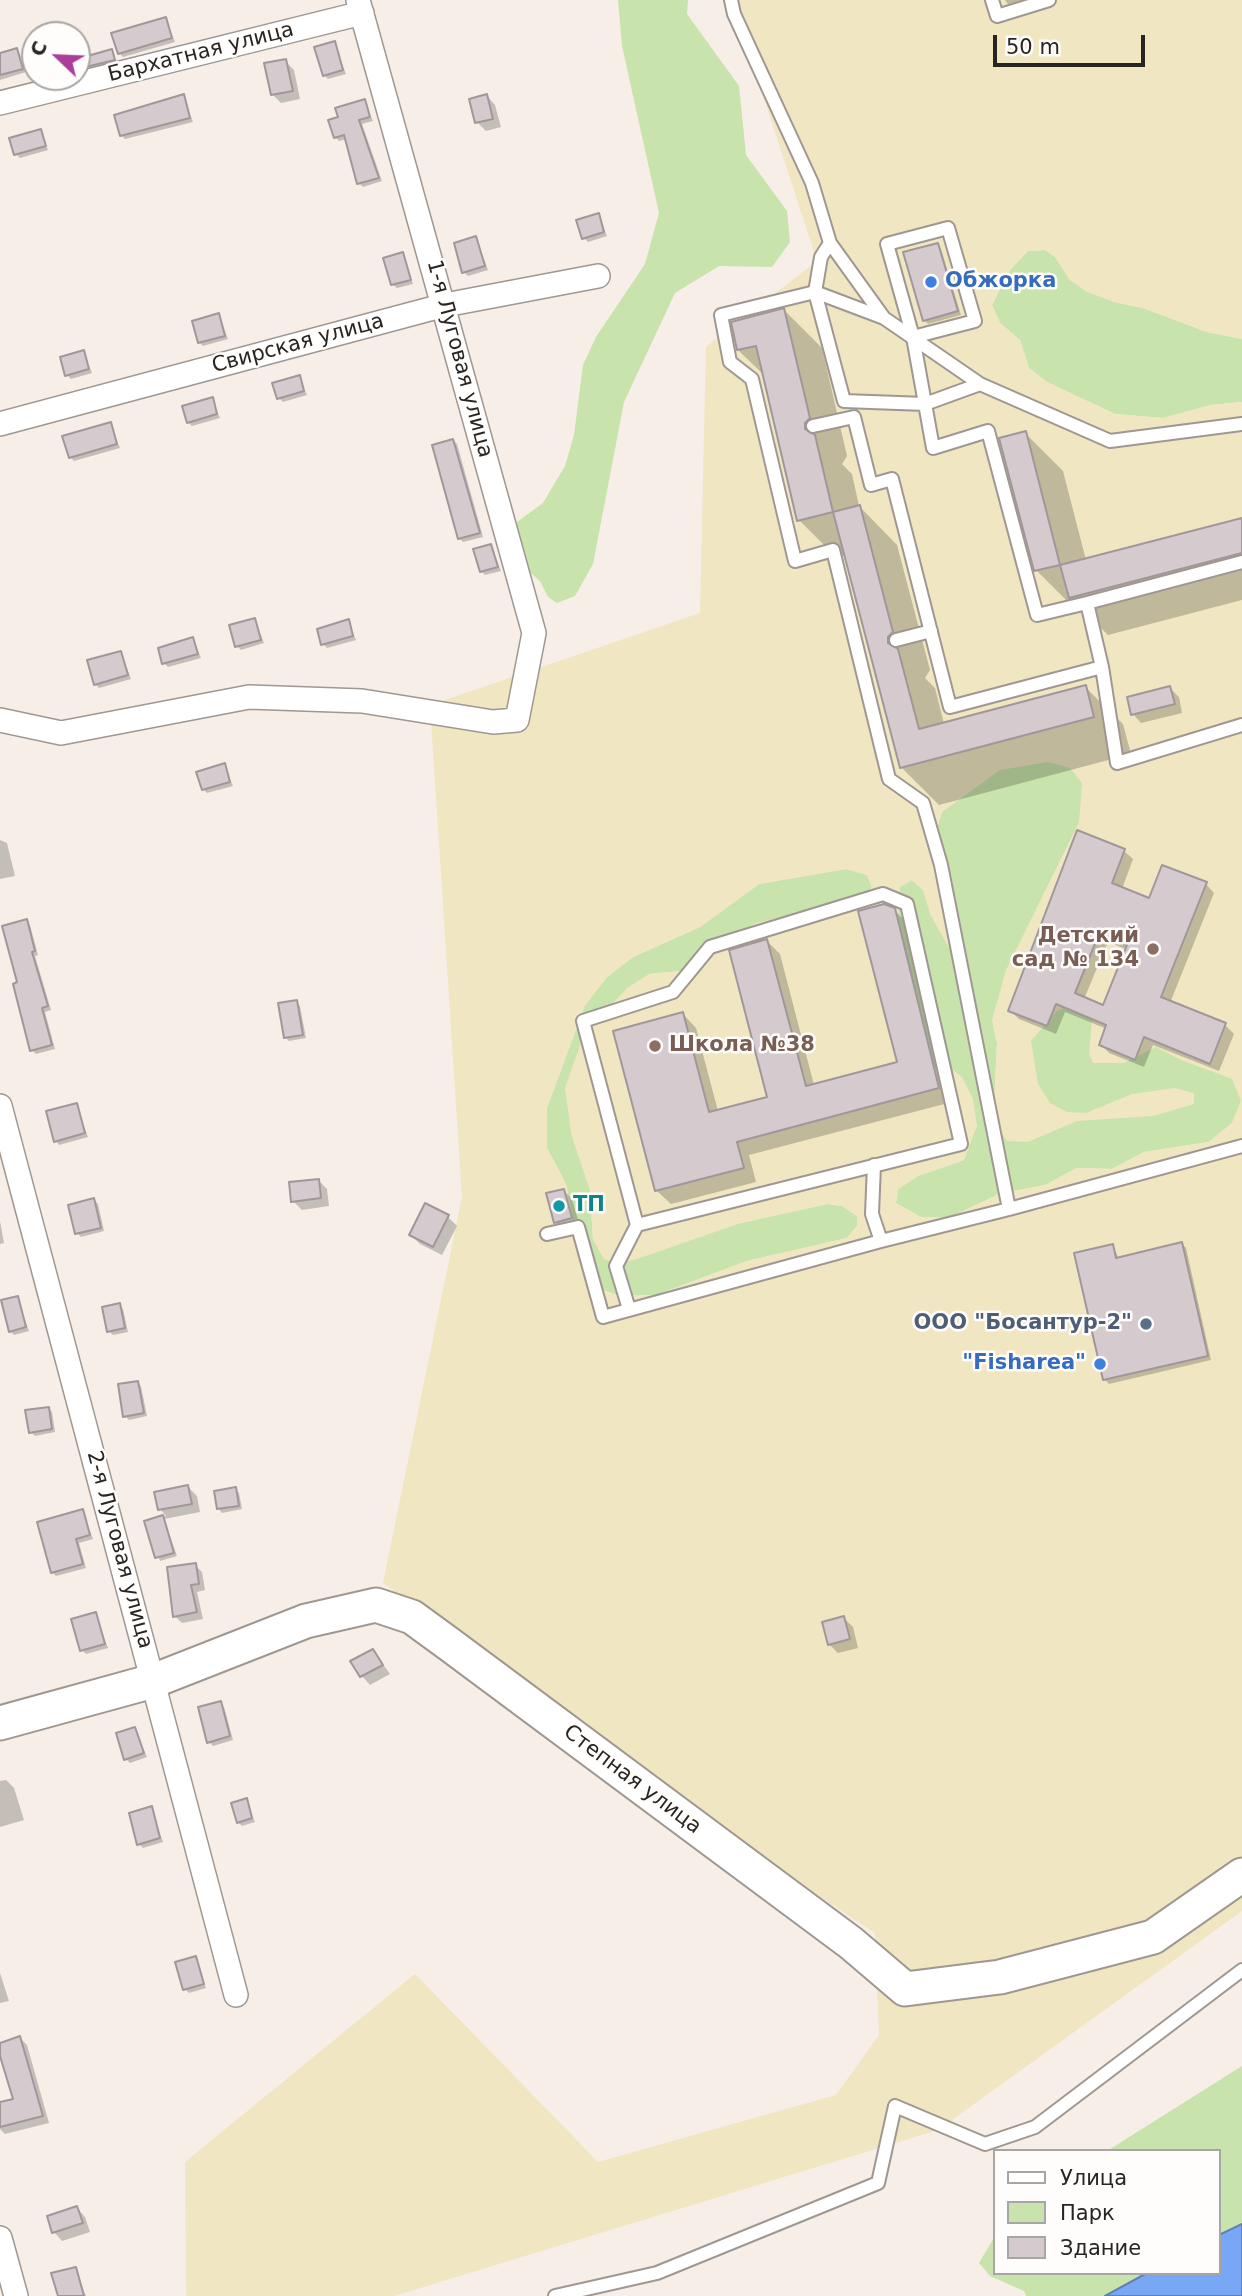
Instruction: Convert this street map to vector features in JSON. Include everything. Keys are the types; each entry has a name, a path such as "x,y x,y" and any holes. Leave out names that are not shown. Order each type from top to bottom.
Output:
{"street":[{"name":"Бархатная улица","path":"0,103 360,6"},
{"name":"1-я Луговая улица","path":"0,720 61,733 249,697 362,701 493,722 517,720 534,633 445,304 360,6"},
{"name":"Свирская улица","path":"0,424 445,304 598,276"},
{"name":"2-я Луговая улица","path":"0,1106 236,1995"},
{"name":"Степная улица","path":"0,1723 153,1681 306,1621 376,1605 412,1617 851,1944 905,1989 1000,1977 1153,1937 1242,1875"},
{"path":"0,2238 16,2296"}],"lane":[{"path":"731,0 734,14 813,183 830,243 884,318"},
{"path":"992,0 997,16 1049,0"},
{"path":"913,337 975,321 948,228 887,244 913,337 933,448 988,431 1037,615 1242,562"},
{"path":"830,243 821,257 816,292 844,401 925,404 980,384"},
{"path":"1009,1209 941,865 923,803 889,779 863,651 833,550 795,561 772,438 752,379 730,362 720,315 816,292 884,318 980,384 1110,441 1242,424"},
{"path":"813,426 854,417 871,485 892,480 950,707 1102,667"},
{"path":"1087,603 1102,667 1117,763 1242,725"},
{"path":"896,640 931,631"},
{"path":"629,1309 616,1266 637,1225 583,1021 673,992 710,947 883,894 906,904 961,1144 637,1225"},
{"path":"547,1234 578,1227 603,1317 1242,1146"},
{"path":"874,1165 872,1214 881,1241"},
{"path":"555,2296 657,2273 878,2183 895,2106 985,2144 1035,2127 1242,1970"}],"green space":[{"path":"618,0 688,0 687,14 739,86 746,155 787,211 790,242 772,267 719,266 675,293 624,402 593,564 575,596 557,603 548,597 540,581 522,565 510,536 517,522 543,503 565,466 574,435 583,365 596,337 645,264 659,213 622,46"},
{"path":"1045,250 1055,257 1070,280 1114,302 1143,308 1207,332 1242,339 1242,402 1211,405 1163,418 1115,414 1047,382 1029,368 1020,340 1000,323 992,305 1010,270 1028,251"},
{"path":"1211,730 1242,863 1241,1101 1232,1123 1209,1142 1144,1152 1112,1169 1077,1168 1045,1185 999,1194 951,1217 921,1217 896,1203 898,1189 918,1176 964,1160 931,1068 897,929 900,887 912,880 923,890 931,916 933,840 942,812 999,770","holes":["992,1020 1028,1142 994,1107 997,1043"]},
{"path":"846,869 867,875 872,887 866,897 710,948 681,971 649,974 571,1133 590,1190 593,1240 741,1223 827,1204 842,1206 857,1216 857,1226 847,1238 747,1261 656,1295 619,1296 598,1288 582,1265 566,1184 547,1148 547,1108 585,1005 607,977 633,957 700,927 759,884"},
{"path":"1242,2066 1242,2224 1221,2234 1221,2149 1110,2149"},
{"path":"993,2239 993,2275 1143,2275 1105,2296 1026,2296 1024,2291 990,2276 979,2263"}],"sand":[{"path":"732,0 1242,0 1242,339 1207,332 1143,308 1114,302 1085,291 1070,280 1055,257 1045,250 1028,251 1010,270 992,305 1000,323 1020,340 1029,368 1047,382 1115,414 1163,418 1211,405 1242,402 1242,1911 938,2130 394,2296 186,2296 185,2162 415,1974 598,2162 836,2095 879,2035 875,1933 770,1864 383,1583 462,1197 430,705 700,613 706,347 817,261","holes":["1048,762 1070,768 1082,783 1079,822 1006,970 992,1020 997,1043 994,1108 998,1128 1007,1141 1028,1142 1077,1121 1153,1116 1194,1104 1194,1093 1174,1088 1132,1094 1086,1113 1067,1112 1050,1103 1038,1084 1031,1041 1056,1012 1070,1005 1092,1019 1089,1054 1093,1063 1124,1063 1156,1047 1181,1060 1232,1079 1241,1101 1232,1123 1209,1142 1144,1152 1112,1169 1077,1168 1045,1185 999,1194 951,1217 921,1217 896,1203 898,1189 918,1176 964,1160 977,1126 973,1099 962,1077 953,1070 931,1068 897,929 900,887 912,880 923,890 931,916 956,960 933,840 942,812 1000,770","846,869 867,875 872,887 866,897 756,923 710,948 681,971 649,974 627,988 584,1034 565,1088 571,1133 590,1190 593,1240 604,1259 615,1263 634,1260 741,1223 827,1204 842,1206 857,1216 857,1226 847,1238 747,1261 657,1295 619,1296 598,1289 582,1265 566,1184 547,1148 547,1108 585,1005 607,977 633,957 700,927 759,884"]}],"water":[{"path":"1242,2224 1242,2296 1105,2296 1143,2275 1221,2275 1221,2234"}],"building":[{"path":"166,17 172,38 118,54 111,33"},
{"path":"335,41 343,70 323,76 314,47"},
{"path":"17,48 21,70 0,75 0,53"},
{"path":"112,49 115,60 91,66 91,55"},
{"path":"286,59 293,91 271,95 264,63"},
{"path":"184,94 190,118 120,136 114,115"},
{"path":"487,94 493,119 475,123 469,99"},
{"path":"365,99 370,117 359,120 379,178 357,184 344,135 334,138 328,120 338,117 335,108"},
{"path":"41,129 46,146 14,155 9,138"},
{"path":"599,213 604,232 582,239 576,220"},
{"path":"476,236 485,266 462,273 454,243"},
{"path":"938,243 958,311 923,321 903,252"},
{"path":"403,252 411,280 391,285 383,258"},
{"path":"784,308 810,418 805,423 805,429 815,435 833,512 797,521 756,346 737,350 731,322"},
{"path":"219,313 225,336 198,343 192,321"},
{"path":"84,350 89,369 65,376 60,357"},
{"path":"300,375 304,391 277,399 272,383"},
{"path":"213,397 217,414 187,423 182,406"},
{"path":"111,422 117,444 69,458 62,436"},
{"path":"1026,431 1060,565 1034,571 999,438"},
{"path":"453,439 480,533 458,539 432,445"},
{"path":"860,505 893,632 888,637 888,643 898,649 919,729 1086,685 1094,717 900,768 833,512"},
{"path":"1242,518 1242,553 1069,598 1060,565"},
{"path":"491,544 498,567 480,572 473,549"},
{"path":"255,618 261,640 235,647 229,625"},
{"path":"349,619 353,636 321,645 317,629"},
{"path":"193,637 198,654 162,664 158,648"},
{"path":"121,651 128,675 94,685 87,660"},
{"path":"1170,686 1175,704 1131,715 1127,697"},
{"path":"225,763 230,782 202,790 196,772"},
{"name":"Детский сад № 134","path":"1077,830 1125,849 1112,883 1149,898 1162,865 1207,882 1161,997 1226,1023 1210,1064 1144,1037 1135,1060 1099,1045 1106,1025 1056,1004 1047,1026 1008,1011","holes":["1099,934 1127,945 1103,1005 1075,993"]},
{"name":"Школа №38","path":"884,904 895,908 939,1088 737,1142 744,1168 655,1191 613,1031 683,1012 709,1112 767,1097 729,950 767,939 806,1086 897,1062 858,911"},
{"path":"27,919 35,951 32,952 48,1006 42,1008 52,1045 30,1051 13,984 17,982 2,926"},
{"path":"297,1000 303,1035 284,1038 278,1003"},
{"path":"77,1103 85,1133 54,1142 46,1111"},
{"path":"319,1179 321,1198 291,1202 289,1182"},
{"name":"ТП","path":"564,1189 572,1218 554,1223 546,1193"},
{"path":"94,1198 101,1228 75,1234 68,1205"},
{"path":"425,1203 449,1215 433,1247 409,1235"},
{"name":"ООО \"Босантур-2\"","path":"1182,1242 1208,1356 1103,1380 1074,1253 1113,1244 1116,1258"},
{"path":"18,1296 26,1327 9,1332 1,1300"},
{"path":"120,1303 125,1328 107,1332 102,1307"},
{"path":"138,1381 144,1413 123,1417 118,1384"},
{"path":"49,1407 52,1429 29,1433 25,1410"},
{"path":"188,1485 192,1504 158,1510 154,1492"},
{"path":"236,1487 239,1506 217,1509 214,1491"},
{"path":"83,1509 90,1535 76,1539 83,1564 51,1573 37,1522"},
{"path":"163,1515 174,1553 155,1558 144,1521"},
{"path":"196,1563 199,1584 191,1585 197,1612 173,1617 167,1567"},
{"path":"96,1612 105,1644 80,1651 71,1619"},
{"path":"844,1616 850,1639 828,1645 822,1622"},
{"path":"373,1649 383,1665 360,1677 350,1661"},
{"path":"221,1701 230,1736 207,1743 198,1707"},
{"path":"135,1727 144,1753 124,1760 116,1733"},
{"path":"247,1798 252,1818 237,1823 231,1803"},
{"path":"152,1806 160,1838 137,1845 129,1813"},
{"path":"196,1956 204,1984 183,1990 175,1962"},
{"path":"20,2036 43,2116 0,2127 0,2102 13,2099 0,2056 0,2043"},
{"path":"77,2206 83,2223 52,2233 47,2216"},
{"path":"76,2267 84,2296 58,2296 51,2273"}],"place":[{"name":"Обжорка","path":"931,282"},
{"name":"Детский сад № 134","path":"1153,949"},
{"name":"Школа №38","path":"655,1046"},
{"name":"ТП","path":"559,1206"},
{"name":"ООО \"Босантур-2\"","path":"1146,1324"},
{"name":"\"Fisharea\"","path":"1100,1364"}]}
